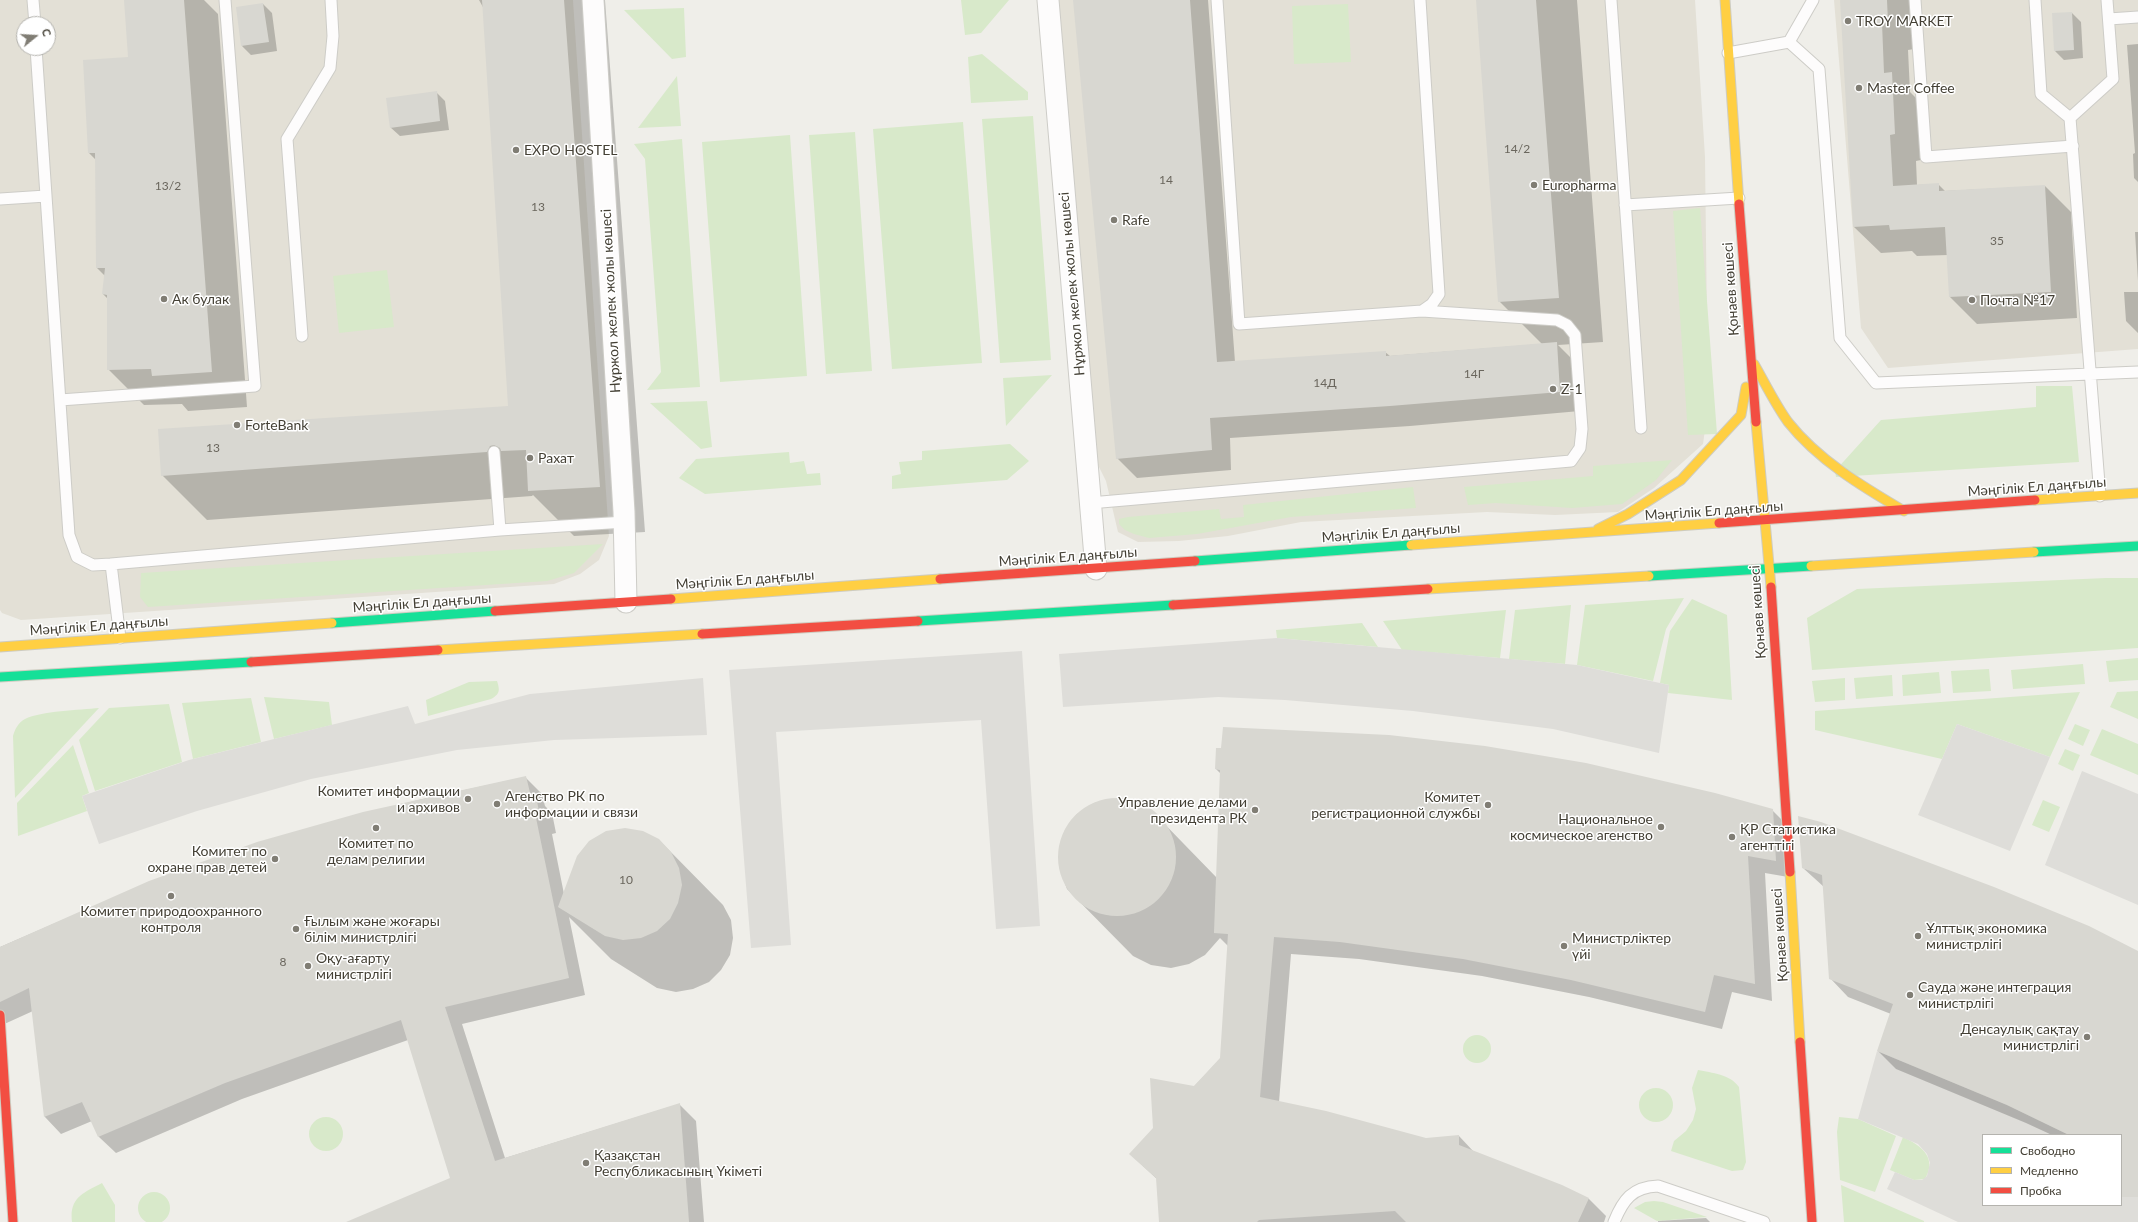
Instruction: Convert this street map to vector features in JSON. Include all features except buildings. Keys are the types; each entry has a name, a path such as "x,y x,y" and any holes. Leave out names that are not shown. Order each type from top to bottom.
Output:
{"main road":[{"name":"Қонаев көшесі","path":"1725,0 1750,358 1770,568 1812,1222"},
{"path":"1750,358 1794,428 1826,458 1861,485 1904,511"},
{"path":"1589,533 1628,514 1681,480 1740,415 1750,358"},
{"name":"Мәңгілік Ел даңғылы","path":"0,647 2138,493"},
{"path":"0,677 2138,546"},
{"path":"0,1015 13,1222"}],"street":[{"name":"Нұржол желек жолы көшесі","path":"593,0 625,522 626,602"},
{"name":"Нұржол желек жолы көшесі","path":"1048,0 1096,569"}],"lane":[{"path":"33,0 34,16"},
{"path":"60,400 255,386 225,0"},
{"path":"302,336 287,139 330,68 333,36 331,0"},
{"path":"1090,503 1571,461 1580,448 1582,429 1575,336 1567,326 1557,320 1422,311 1239,324 1217,0"},
{"path":"1420,0 1439,294 1432,304 1422,311"},
{"path":"1611,0 1641,428"},
{"path":"1789,42 1813,0"},
{"path":"1915,0 1926,157 2073,146"},
{"path":"2035,0 2041,94 2070,118 2100,496"},
{"path":"2070,118 2113,79 2107,0"},
{"path":"2109,19 2138,17"},
{"path":"1728,53 1789,42"},
{"path":"1789,42 1819,69 1840,338 1876,383 2138,372"},
{"path":"37,56 69,535 77,557 93,565 111,564 500,530 625,522"},
{"path":"0,199 46,196"},
{"path":"1625,205 1739,198"},
{"path":"494,452 500,530"},
{"path":"111,564 120,638"},
{"path":"1614,1222 1621,1205 1629,1195 1647,1186 1658,1186 1764,1222"}],"shaded area":[{"path":"0,0 573,0 609,536 599,560 580,574 554,584 21,620 2,613 0,610"},
{"path":"1057,0 1695,0 1705,157 1708,408 1703,444 1654,488 1618,512 1555,515 1487,512 1301,522 1228,536 1179,541 1138,542 1118,532 1106,481 1095,459"},
{"path":"1834,0 2138,0 2138,349 1888,368 1861,328"},
{"path":"1277,638 1577,665 1669,685 1659,753 1553,729 1413,711 1285,700 1218,697 1063,707 1059,654"},
{"path":"1022,651 1040,926 996,929 981,720 776,732 791,945 751,948 729,670"},
{"path":"703,678 707,735 554,740 457,750 311,779 197,811 99,844 82,796 189,760 408,706 415,724 530,694"},
{"path":"1957,724 2050,757 2010,851 1918,815"},
{"path":"2082,771 2138,794 2138,905 2045,865"},
{"path":"1877,1051 2007,1105 2067,1134 1982,1134 1982,1206 2122,1206 2122,1160 2138,1168 2138,1222 1958,1222 1887,1189 1895,1172 1914,1180 1922,1180 1927,1176 1930,1163 1927,1154 1918,1144 1858,1119"}],"green space":[{"path":"961,0 1009,0 981,33 965,35"},
{"path":"1348,4 1351,62 1294,64 1292,6"},
{"path":"684,8 686,57 672,59 624,10"},
{"path":"982,54 1028,92 1028,100 971,103 968,57"},
{"path":"677,76 681,126 638,128"},
{"path":"1033,116 1051,360 1000,363 982,119"},
{"path":"963,122 982,363 892,369 873,129"},
{"path":"855,132 872,371 826,374 809,135"},
{"path":"790,135 807,376 720,382 702,142"},
{"path":"682,139 700,387 647,390 661,372 645,159 634,144"},
{"path":"1700,208 1717,434 1688,435 1673,211"},
{"path":"387,270 394,327 339,333 333,276"},
{"path":"1052,375 1006,426 1003,378"},
{"path":"2036,386 2072,386 2079,462 1836,477 1835,471 1881,420 2036,407"},
{"path":"707,401 712,447 701,449 650,403"},
{"path":"1010,444 1029,461 1007,480 892,489 892,476 901,474 899,462 922,460 922,451"},
{"path":"789,452 790,463 804,461 807,474 820,473 821,485 705,494 679,478 696,459"},
{"path":"1672,460 1656,480 1622,504 1572,508 1496,503 1468,505 1464,487 1593,476 1593,466"},
{"path":"1413,487 1416,508 1291,517 1197,534 1149,538 1125,530 1119,524 1119,519 1128,517 1219,509 1221,519 1244,517 1243,505"},
{"path":"603,544 574,573 547,581 148,607 140,597 141,573"},
{"path":"2106,578 2138,578 2138,648 1812,670 1807,618 1857,589"},
{"path":"1684,598 1666,629 1653,681 1577,665 1585,605"},
{"path":"1692,599 1727,615 1732,700 1668,693 1669,685 1660,683 1670,631"},
{"path":"1571,605 1565,664 1509,659 1515,610"},
{"path":"1506,610 1500,658 1402,650 1383,621"},
{"path":"1362,623 1378,647 1277,638 1276,630"},
{"path":"2138,658 2138,680 2109,682 2106,661"},
{"path":"2083,664 2085,684 2013,689 2011,670"},
{"path":"1989,669 1991,691 1953,693 1951,671"},
{"path":"1939,672 1941,693 1903,696 1902,675"},
{"path":"1892,675 1893,696 1856,699 1854,678"},
{"path":"1845,678 1845,700 1815,702 1812,681"},
{"path":"497,681 499,687 498,693 491,699 428,716 426,700 469,682"},
{"path":"2138,691 2138,719 2110,707 2117,692"},
{"path":"2080,692 2050,757 1957,724 1942,759 1815,730 1815,711"},
{"path":"264,697 329,702 332,725 274,739"},
{"path":"251,698 261,742 193,759 182,703"},
{"path":"169,704 182,762 95,791 79,740 109,708"},
{"path":"99,708 15,798 13,736 20,722 32,716 41,714"},
{"path":"2075,724 2090,730 2083,746 2068,739"},
{"path":"2102,729 2138,744 2138,775 2090,755"},
{"path":"73,745 89,793 82,796 87,811 18,836 17,803"},
{"path":"2065,749 2080,755 2073,771 2058,764"},
{"path":"2043,800 2060,807 2049,832 2032,825"},
{"path":"1477,1035 1487,1039 1491,1049 1487,1059 1477,1063 1467,1059 1463,1049 1467,1039"},
{"path":"1698,1070 1715,1073 1731,1079 1739,1087 1746,1162 1743,1170 1732,1171 1671,1151 1674,1141 1686,1131 1693,1120 1696,1109 1692,1088"},
{"path":"1653,1088 1659,1088 1663,1089 1670,1095 1673,1105 1672,1112 1666,1119 1659,1122 1653,1122 1649,1121 1642,1115 1639,1108 1639,1102 1640,1098 1646,1091"},
{"path":"329,1117 338,1122 342,1127 342,1141 338,1146 333,1150 323,1151 319,1150 310,1141 309,1131 310,1127 319,1118"},
{"path":"1839,1117 1858,1119 1896,1136 1875,1192 1840,1180 1837,1132"},
{"path":"1903,1137 1921,1148 1928,1158 1928,1171 1925,1179 1914,1180 1890,1170"},
{"path":"102,1183 115,1205 115,1222 72,1222 73,1207 75,1202 83,1193"},
{"path":"1841,1185 1924,1221 1924,1222 1844,1222"},
{"path":"151,1192 157,1192 166,1196 170,1205 168,1217 160,1223 145,1222 140,1217 138,1211 138,1205 142,1196"},
{"path":"1645,1202 1663,1202 1707,1217 1657,1221 1634,1208"}],"traffic: fast":[{"path":"1195,561 1411,545"},
{"path":"2034,552 2138,546"},
{"path":"1649,576 1811,566"},
{"path":"918,621 1173,605"},
{"path":"332,623 495,611"},
{"path":"0,677 251,662"}],"traffic: slow":[{"path":"1725,0 1739,204"},
{"path":"1754,364 1783,415 1813,449 1842,472 1904,511"},
{"path":"1598,529 1628,514 1681,480 1741,415 1746,387"},
{"path":"1756,422 1771,587"},
{"path":"2035,500 2138,493"},
{"path":"1411,545 1719,523"},
{"path":"1811,566 2034,552"},
{"path":"1428,589 1649,576"},
{"path":"671,599 940,579"},
{"path":"0,647 332,623"},
{"path":"438,650 702,634"},
{"path":"1790,872 1800,1042"}],"traffic: jam":[{"path":"1739,204 1756,422"},
{"path":"1719,523 2035,500"},
{"path":"940,579 1195,561"},
{"path":"1771,587 1790,872"},
{"path":"1173,605 1428,589"},
{"path":"495,611 671,599"},
{"path":"702,634 918,621"},
{"path":"251,662 438,650"},
{"path":"0,1015 13,1222"},
{"path":"1800,1042 1812,1222"}],"place":[{"name":"TROY MARKET","path":"1848,21"},
{"name":"Master Coffee","path":"1859,88"},
{"name":"EXPO HOSTEL","path":"516,150"},
{"name":"Europharma","path":"1534,185"},
{"name":"Rafe","path":"1114,220"},
{"name":"Ак булак","path":"164,299"},
{"name":"Почта №17","path":"1972,300"},
{"name":"Z-1","path":"1553,389"},
{"name":"ForteBank","path":"237,425"},
{"name":"Рахат","path":"530,458"},
{"name":"Комитет информации и архивов","path":"468,799"},
{"name":"Агенство РК по информации и связи","path":"497,804"},
{"name":"Комитет регистрационной службы","path":"1488,805"},
{"name":"Управление делами президента РК","path":"1255,810"},
{"name":"Национальное космическое агенство","path":"1661,827"},
{"name":"Комитет по делам религии","path":"376,828"},
{"name":"ҚР Статистика агенттігі","path":"1732,837"},
{"name":"Комитет по охране прав детей","path":"275,859"},
{"name":"Комитет природоохранного контроля","path":"171,896"},
{"name":"Ғылым және жоғары білім министрлігі","path":"296,929"},
{"name":"Ұлттық экономика министрлігі","path":"1918,936"},
{"name":"Министрліктер үйі","path":"1564,946"},
{"name":"Оқу-ағарту министрлігі","path":"308,966"},
{"name":"Сауда жəне интеграция министрлігі","path":"1910,995"},
{"name":"Денсаулық сақтау министрлігі","path":"2087,1037"},
{"name":"Қазақстан Республикасының Үкіметі","path":"586,1163"}]}
